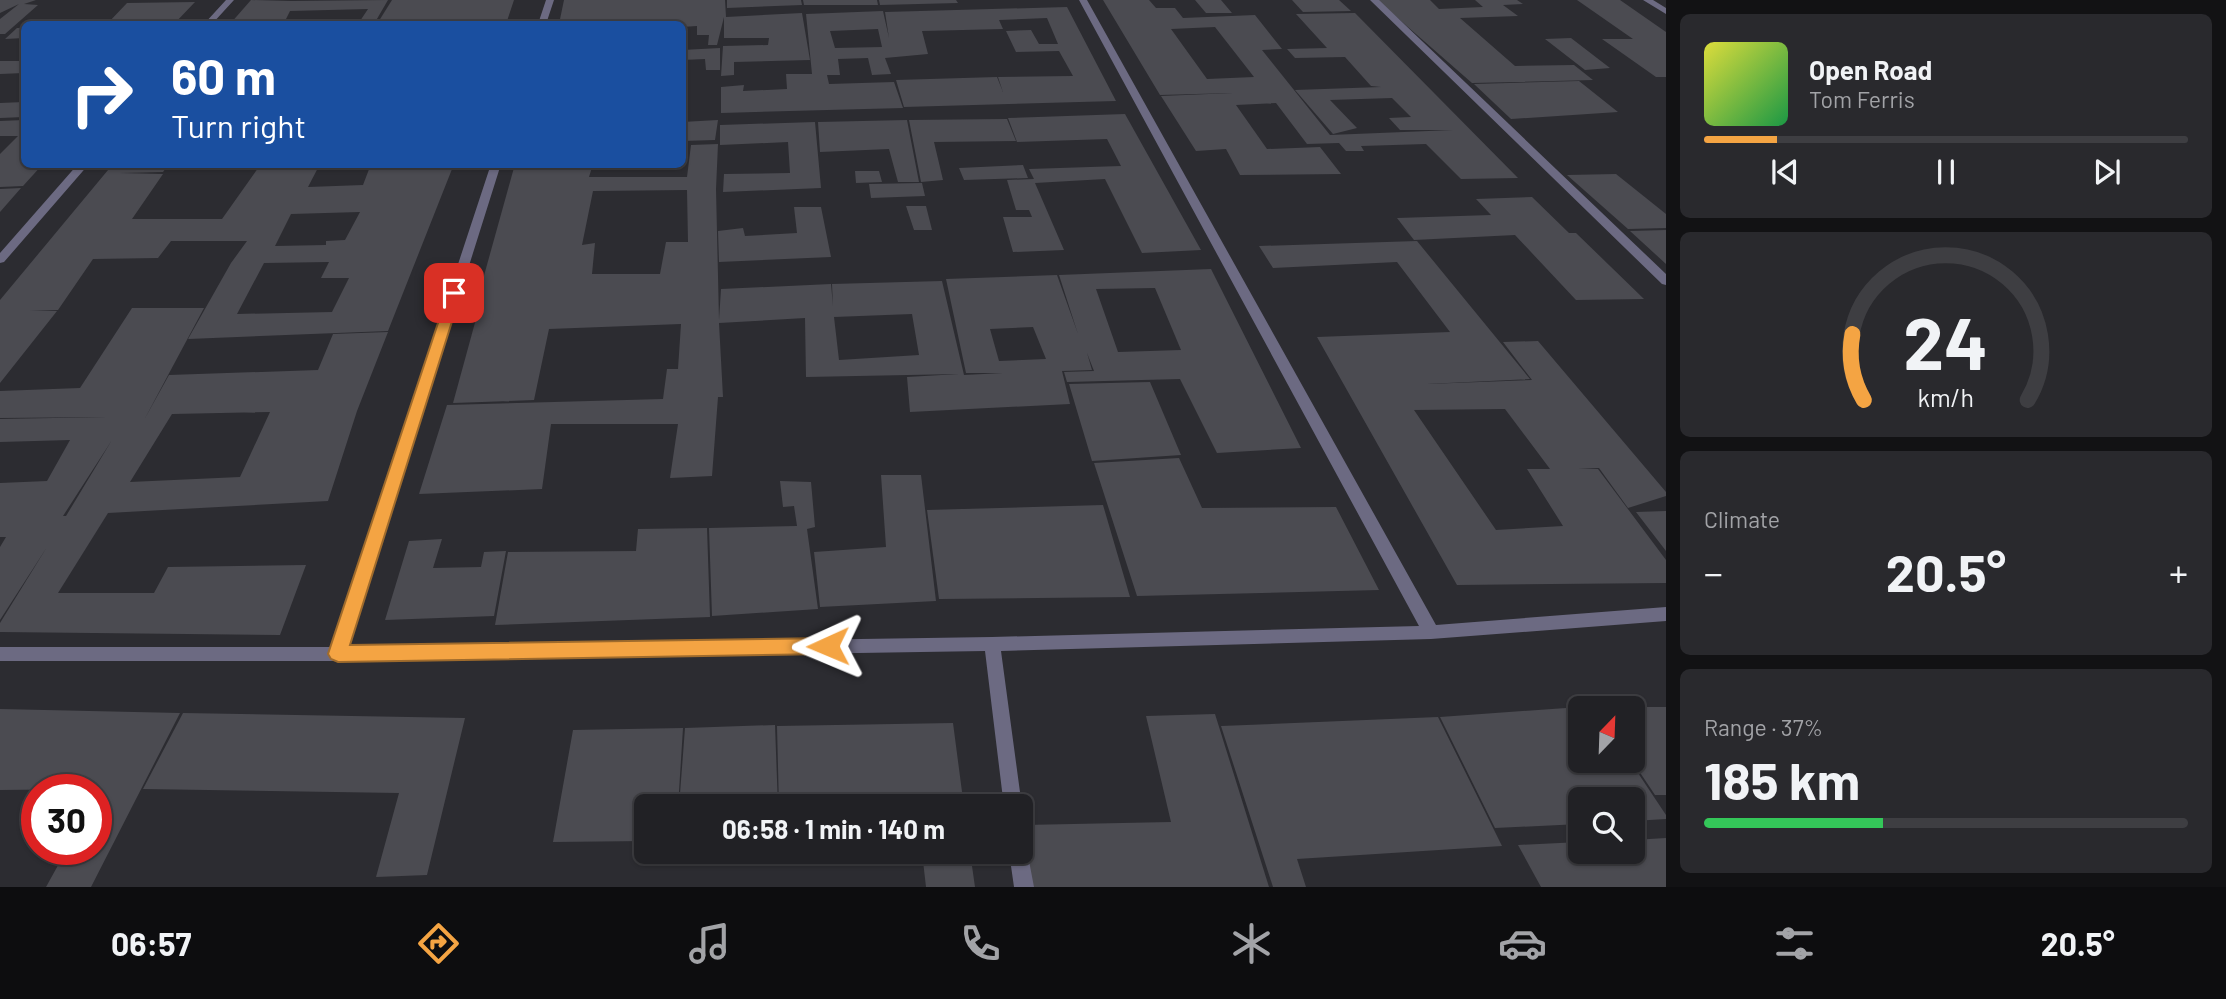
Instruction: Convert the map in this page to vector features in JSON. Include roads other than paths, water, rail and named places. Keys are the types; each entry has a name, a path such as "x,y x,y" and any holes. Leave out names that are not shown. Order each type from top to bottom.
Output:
{"street":[{"path":"211,21 230,0"},
{"path":"543,21 550,0"},
{"path":"1083,0 1431,632"},
{"path":"1374,0 1666,281"},
{"path":"1647,0 1666,12"},
{"path":"0,260 80,168"},
{"path":"338,654 495,168"},
{"path":"0,654 338,654 992,644 1431,632 1666,614"},
{"path":"992,644 1011,794"},
{"path":"1021,864 1024,887"}]}
